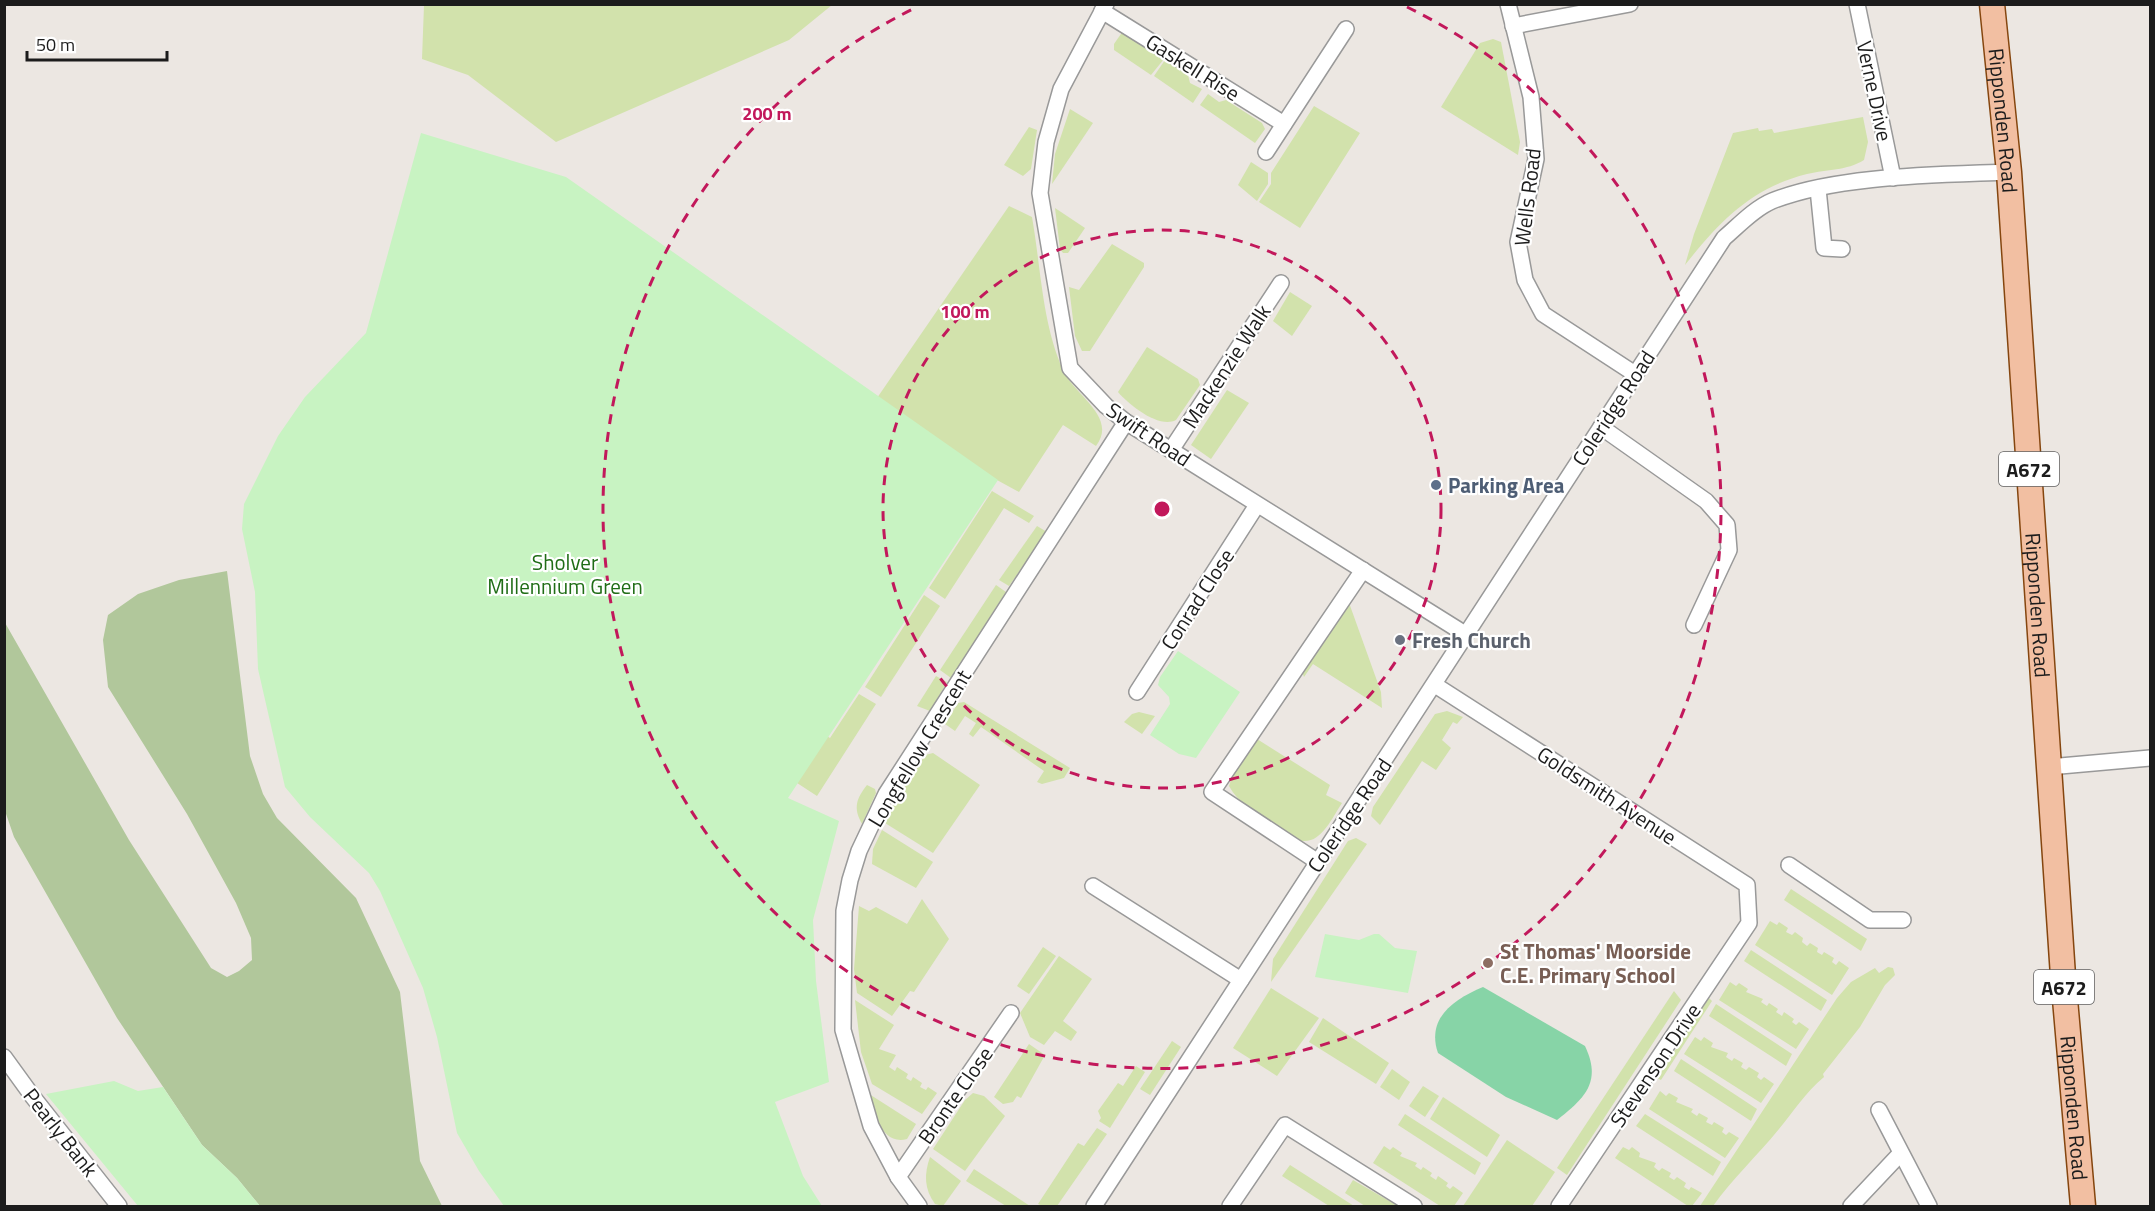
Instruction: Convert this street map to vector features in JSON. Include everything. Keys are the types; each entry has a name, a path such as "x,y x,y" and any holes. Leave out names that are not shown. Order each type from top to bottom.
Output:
{"main road":[{"name":"Ripponden Road","path":"1992,4 2009,172 2062,964 2083,1206"}],"street":[{"name":"Wells Road","path":"1508,4 1531,97 1536,159 1518,242 1525,280 1543,314 1635,374"},
{"path":"1513,26 1630,4"},
{"name":"Verne Drive","path":"1857,4 1893,178"},
{"name":"Gaskell Rise","path":"1104,8 1284,124"},
{"name":"Swift Road","path":"1104,8 1061,89 1046,142 1040,193 1070,368 1106,406 1126,422 1466,634"},
{"path":"1266,152 1346,29"},
{"name":"Coleridge Road","path":"1094,1206 1436,685 1466,634 1724,238 1770,202 1818,189 1893,178 2009,172"},
{"path":"1818,189 1824,248 1842,249"},
{"name":"Mackenzie Walk","path":"1171,450 1281,283"},
{"name":"Longfellow Crescent","path":"919,1206 898,1177 871,1126 843,1030 844,911 850,880 859,851 886,794 1126,422"},
{"path":"1601,427 1706,501 1727,525 1729,550 1694,625"},
{"name":"Conrad Close","path":"1137,692 1257,505"},
{"path":"1318,862 1212,792 1364,570"},
{"name":"Goldsmith Avenue","path":"1436,685 1747,885 1749,923"},
{"path":"2049,767 2151,758"},
{"path":"1790,865 1870,920 1903,920"},
{"path":"1093,886 1241,980"},
{"name":"Stevenson Drive","path":"1559,1206 1749,923"},
{"name":"Bronte Close","path":"898,1177 1011,1013"},
{"name":"Pearly Bank","path":"4,1057 113,1204"},
{"path":"1879,1110 1929,1206"},
{"path":"1230,1206 1285,1125 1414,1206"},
{"path":"1851,1206 1900,1154"}],"green space":[{"path":"424,4 832,5 789,40 556,142 468,75 422,59"},
{"path":"1123,31 1164,59 1151,75 1114,50 1114,44"},
{"path":"1493,39 1501,42 1520,142 1518,155 1441,107 1480,43"},
{"path":"1165,60 1188,75 1190,83 1202,89 1193,103 1154,76"},
{"path":"1208,94 1219,102 1226,100 1262,123 1265,129 1255,143 1200,105"},
{"path":"1314,106 1360,133 1300,228 1259,202 1271,184 1271,173"},
{"path":"1070,109 1093,123 1052,184 1055,154"},
{"path":"1863,117 1868,142 1864,160 1844,168 1807,174 1769,188 1724,221 1685,265 1694,234 1733,133 1758,128 1759,131 1772,129 1774,133"},
{"path":"1029,127 1037,130 1031,169 1023,176 1004,165"},
{"name":"Sholver Millennium Green","path":"421,133 566,177 998,480 788,798 839,821 813,920 816,981 829,1082 775,1102 803,1176 822,1206 504,1206 479,1171 457,1133 437,1037 423,988 380,891 369,873 310,817 285,787 258,669 255,592 242,529 244,504 278,436 305,397 366,333"},
{"path":"1251,162 1268,173 1268,184 1257,201 1238,185"},
{"path":"1009,206 1032,217 1046,314 1056,352 1069,380 1092,407 1102,426 1096,446 1063,425 1019,492 975,468 877,398"},
{"path":"1055,208 1085,228 1068,253 1063,253 1060,249"},
{"path":"1112,244 1144,263 1144,267 1090,351 1082,351 1075,336 1069,287 1079,290"},
{"path":"1290,292 1312,306 1292,336 1273,321"},
{"path":"1147,347 1198,379 1200,385 1176,420 1169,422 1153,419 1129,403 1118,392"},
{"path":"1227,390 1249,403 1211,459 1191,445"},
{"path":"992,491 1034,516 1029,523 1004,508 945,599 929,588"},
{"path":"1037,526 1047,532 1009,586 999,580"},
{"path":"227,571 250,756 263,794 277,818 356,898 400,992 420,1161 442,1206 260,1206 237,1178 202,1145 117,1018 14,837 4,808 4,621 129,840 211,968 227,977 252,960 251,938 236,903 187,814 108,687 103,640 108,615 138,594 179,580"},
{"path":"996,585 1006,592 951,678 940,670"},
{"path":"924,595 940,606 881,697 865,687"},
{"path":"1348,600 1381,692 1382,708 1313,664 1304,677 1301,669"},
{"path":"1178,651 1240,692 1196,758 1179,754 1150,735 1170,704 1169,697 1158,685 1160,677"},
{"path":"936,676 947,682 930,711 917,706"},
{"path":"859,694 876,704 817,796 794,781 827,736 830,738"},
{"path":"964,702 1070,768 1064,778 1042,784 1037,782 1044,771 981,727 973,737 969,734 976,723 965,716 955,731 945,724 958,703"},
{"path":"1447,711 1463,717 1457,724 1453,722 1442,740 1451,748 1436,770 1422,761 1380,825 1371,816 1373,807 1435,714"},
{"path":"1139,712 1155,716 1142,734 1124,722 1132,714"},
{"path":"1257,739 1330,785 1326,795 1342,803 1323,832 1317,837 1303,841 1295,839 1250,810 1229,786 1232,777"},
{"path":"933,753 980,785 933,853 885,823 925,755"},
{"path":"867,785 875,789 876,793 862,824 857,813 857,804"},
{"path":"882,830 933,862 916,888 872,864 873,849"},
{"path":"1356,838 1367,844 1271,982 1273,959 1348,841"},
{"path":"1791,889 1867,939 1861,951 1784,900"},
{"path":"922,899 949,939 914,992 910,991 892,1016 857,993 854,969 859,906 869,911 876,907 907,924"},
{"path":"1770,921 1777,925 1779,922 1788,928 1786,932 1792,935 1795,932 1803,938 1802,942 1807,946 1810,943 1818,948 1817,952 1822,955 1824,952 1834,958 1832,962 1836,965 1839,961 1849,968 1832,995 1755,945"},
{"path":"1325,934 1359,940 1379,934 1395,948 1417,951 1408,993 1315,977"},
{"path":"1043,947 1056,956 1029,994 1017,986"},
{"path":"1751,950 1827,1000 1821,1011 1744,961"},
{"path":"1059,956 1092,979 1063,1021 1077,1032 1071,1041 1055,1031 1044,1045 1030,1037 1020,1013"},
{"path":"1888,967 1893,968 1895,975 1885,985 1860,1027 1823,1074 1824,1077 1805,1096 1713,1206 1700,1206 1837,998 1851,982 1875,968 1879,973"},
{"path":"1730,982 1736,986 1739,983 1748,989 1746,992 1763,999 1761,1002 1767,1006 1769,1003 1778,1009 1776,1012 1782,1016 1784,1012 1794,1019 1792,1022 1796,1025 1799,1022 1809,1029 1796,1049 1719,1000"},
{"path":"1483,987 1585,1046 1592,1070 1588,1088 1576,1104 1557,1120 1506,1097 1438,1053 1435,1041 1436,1030 1445,1011 1462,997"},
{"path":"1271,988 1319,1018 1277,1076 1233,1048"},
{"path":"1674,991 1681,1000 1567,1175 1557,1168"},
{"path":"1709,998 1712,1001 1661,1080 1657,1078"},
{"path":"855,1000 894,1025 879,1049 896,1055 889,1067 895,1071 897,1067 908,1074 906,1078 911,1081 913,1077 922,1083 920,1087 926,1090 928,1087 937,1093 922,1114 872,1084 861,1052"},
{"path":"1716,1004 1792,1054 1786,1066 1709,1016"},
{"path":"1323,1018 1389,1063 1376,1084 1309,1042"},
{"path":"1695,1037 1701,1041 1704,1037 1713,1043 1711,1047 1728,1053 1726,1057 1743,1063 1741,1067 1746,1070 1749,1067 1759,1073 1757,1077 1761,1080 1764,1077 1774,1084 1761,1103 1684,1054"},
{"path":"1172,1041 1181,1047 1150,1095 1140,1089"},
{"path":"1029,1044 1045,1055 1021,1098 1017,1096 1013,1102 1003,1104 994,1097"},
{"path":"1681,1059 1757,1109 1751,1121 1674,1071"},
{"path":"1136,1066 1145,1072 1110,1128 1099,1121 1101,1118 1098,1111 1118,1083 1123,1086"},
{"path":"1392,1069 1410,1082 1399,1100 1380,1087"},
{"path":"114,1081 138,1091 163,1087 202,1145 237,1178 260,1206 138,1206 46,1094"},
{"path":"1423,1086 1439,1096 1425,1117 1409,1106"},
{"path":"1660,1091 1666,1096 1669,1093 1678,1098 1676,1102 1693,1109 1691,1112 1697,1116 1699,1113 1708,1118 1706,1122 1712,1125 1714,1122 1724,1128 1722,1132 1726,1135 1729,1132 1739,1138 1725,1158 1649,1109"},
{"path":"866,1092 916,1124 907,1139 898,1140 884,1132 875,1117"},
{"path":"973,1093 984,1096 1005,1116 965,1171 933,1149 965,1100"},
{"path":"1443,1097 1500,1135 1487,1157 1430,1119"},
{"path":"1405,1114 1481,1163 1475,1175 1398,1125"},
{"path":"1645,1114 1721,1162 1713,1176 1636,1126"},
{"path":"1097,1128 1107,1134 1057,1206 1038,1204 1078,1143 1084,1146"},
{"path":"1507,1140 1555,1172 1532,1206 1463,1206"},
{"path":"1384,1146 1390,1150 1393,1147 1402,1153 1400,1156 1417,1163 1415,1166 1421,1170 1423,1167 1432,1173 1430,1176 1436,1180 1438,1176 1448,1183 1446,1186 1450,1189 1453,1186 1463,1193 1454,1206 1440,1206 1373,1163"},
{"path":"1623,1147 1629,1150 1632,1147 1640,1153 1639,1157 1656,1163 1654,1167 1659,1171 1662,1168 1671,1173 1669,1177 1674,1180 1677,1177 1686,1183 1684,1187 1689,1190 1691,1187 1702,1193 1692,1206 1688,1206 1615,1158"},
{"path":"930,1157 961,1181 943,1206 935,1204 927,1187 926,1175"},
{"path":"1290,1165 1354,1206 1329,1206 1282,1176"},
{"path":"974,1169 1030,1206 1006,1206 966,1181"},
{"path":"1353,1180 1398,1206 1365,1206 1345,1193"}],"place":[{"name":"Parking Area","path":"1436,485"},
{"name":"Fresh Church","path":"1400,640"},
{"name":"St Thomas' Moorside C.E. Primary School","path":"1488,963"}]}
